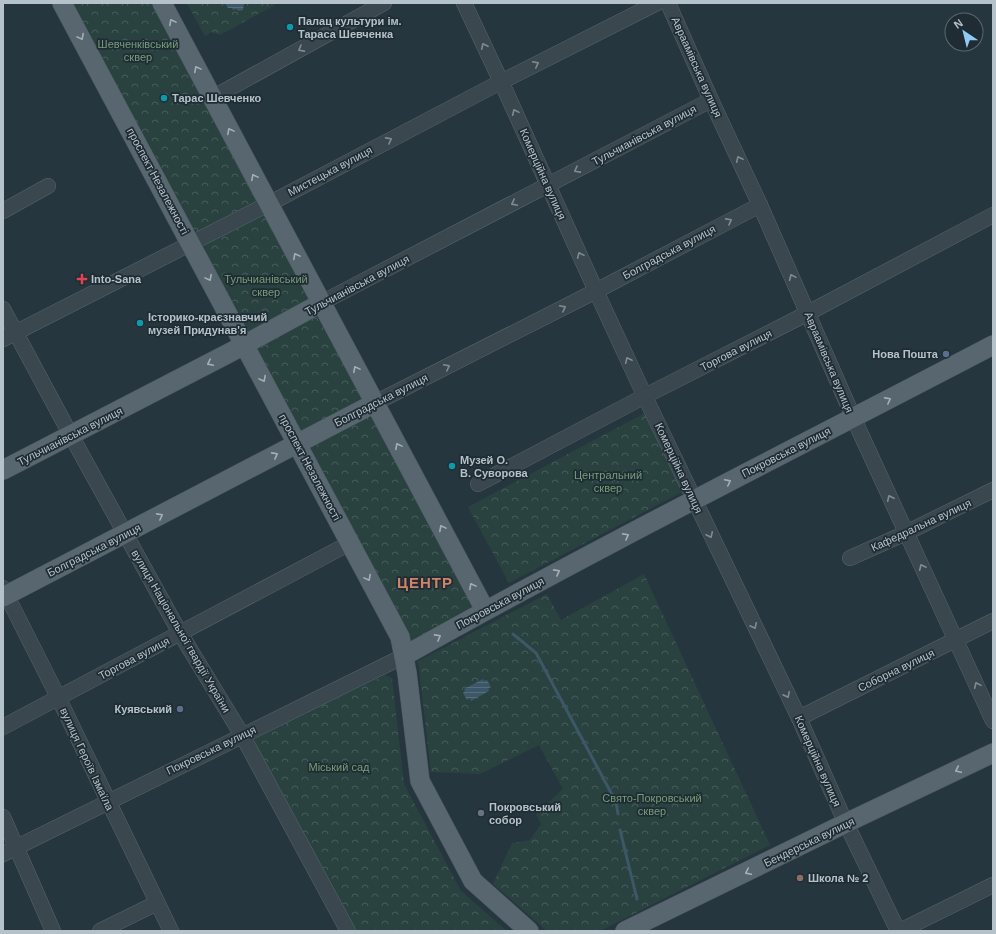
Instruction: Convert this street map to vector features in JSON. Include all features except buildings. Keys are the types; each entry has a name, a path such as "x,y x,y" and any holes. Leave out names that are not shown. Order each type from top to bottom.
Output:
{"main road":[{"name":"проспект Незалежності","path":"62,3 400,637 404,656 420,781 473,881 528,931"},
{"path":"162,3 485,610"},
{"name":"Тульчианівська вулиця","path":"3,470 321,303"},
{"name":"Покровська вулиця","path":"404,656 485,610 694,499 993,345"},
{"name":"Болградська вулиця","path":"4,594 126,534 375,403"},
{"name":"Бендерська вулиця","path":"625,931 650,926 846,823 993,753"}],"street":[{"path":"212,98 384,3"},
{"name":"Комерційна вулиця","path":"464,3 644,396 799,718 846,823 899,931"},
{"name":"Мистецька вулиця","path":"10,336 657,3"},
{"name":"Авраамівська вулиця","path":"668,3 760,205 853,418 993,721"},
{"name":"Тульчианівська вулиця","path":"321,303 711,100"},
{"path":"3,211 48,186"},
{"name":"Болградська вулиця","path":"375,403 596,291 760,205"},
{"name":"Торгова вулиця","path":"478,484 644,396 808,313 993,215"},
{"name":"вулиця Національної гвардії України","path":"3,309 10,336 71,435 180,633 242,735 348,931"},
{"name":"Кафедральна вулиця","path":"850,558 906,533 993,490"},
{"name":"Торгова вулиця","path":"3,727 59,699 350,543"},
{"name":"вулиця Героїв Ізмаїла","path":"4,594 59,699 171,931"},
{"name":"Соборна вулиця","path":"799,718 993,621"},
{"name":"Покровська вулиця","path":"9,851 107,801 404,656"},
{"path":"3,817 9,851 53,931"},
{"path":"899,931 993,885"},
{"path":"100,931 157,903"}],"green space":[{"name":"Шевченківський сквер","path":"73,3 154,3 257,199 255,203 199,232 194,230"},
{"path":"187,3 275,3 275,5 220,35 211,32 206,36 204,35"},
{"name":"Тульчианівський сквер","path":"263,210 313,301 253,334 248,330 205,251 204,243"},
{"path":"318,314 474,607 410,643 256,347"},
{"name":"Центральний сквер","path":"645,413 682,492 509,583 468,507"},
{"name":"Свято-Покровський сквер","path":"644,574 770,845 600,931 547,931 493,884 512,843 530,840 541,824 536,814 563,789 539,745 480,774 431,772 418,661 547,594 561,620"},
{"name":"Міський сад","path":"385,675 392,678 404,784 461,891 507,931 357,931 254,741 255,738"}],"water":[{"path":"225,3 246,3 244,4 243,10 239,11 228,8"},
{"path":"483,679 484,681 487,680 491,687 488,689 489,691 471,701 470,698 467,700 463,693 465,691 464,689"}],"waterway":[{"path":"513,634 536,653 616,802 618,814"},
{"path":"620,830 637,899"}],"place":[{"name":"Палац культури ім. Тараса Шевченкa","path":"290,27"},
{"name":"Тарас Шевченко","path":"164,98"},
{"name":"Into-Sana","path":"82,279"},
{"name":"Історико-краєзнавчий музей Придунав'я","path":"140,323"},
{"name":"Нова Пошта","path":"946,354"},
{"name":"Музей О. В. Суворова","path":"452,466"},
{"name":"Куявський","path":"180,709"},
{"name":"Покровський собор","path":"481,813"},
{"name":"Школа № 2","path":"800,878"}],"district":[{"name":"ЦЕНТР","path":"425,583"}]}
